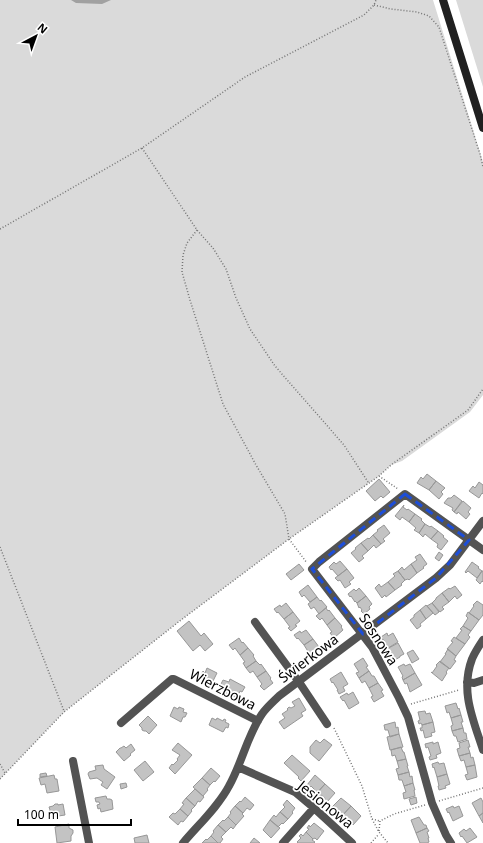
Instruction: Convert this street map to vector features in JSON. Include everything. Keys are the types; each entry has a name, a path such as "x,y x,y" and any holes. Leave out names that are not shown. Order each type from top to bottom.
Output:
{"main road":[{"path":"443,0 483,128"}],"street":[{"path":"405,494 483,550"},
{"name":"Sosnowa","path":"405,494 312,569 372,647 404,707 415,739 432,803 451,843"},
{"name":"Świerkowa","path":"183,843 229,786 258,721 267,708 279,696 436,578 450,565 483,522"},
{"path":"255,622 330,725"},
{"path":"483,640 472,658 467,685 470,709 481,735 483,750"},
{"name":"Wierzbowa","path":"121,724 172,679 258,721"},
{"path":"467,685 483,680"},
{"path":"73,761 89,843"},
{"name":"Jesionowa","path":"238,767 295,792 352,843"},
{"path":"283,843 314,808"}],"path":[{"path":"0,228 142,148 245,77 364,15 374,5 376,0"},
{"path":"374,5 391,9 417,12 430,16 439,27 483,167"},
{"path":"142,148 197,230 213,248 226,269 236,298 250,328 275,366 344,445 368,483"},
{"path":"197,230 187,243 182,255 182,272 223,404 256,465 285,514 289,539 306,562"},
{"path":"0,779 64,712 181,620 289,539 379,476 391,465 468,410 483,389"},
{"path":"379,476 405,494"},
{"path":"0,547 64,712"},
{"path":"404,707 467,685"},
{"path":"330,725 362,786 372,819 388,843"},
{"path":"0,764 5,773"},
{"path":"372,819 380,821"},
{"path":"371,843 380,833"}],"highlighted area":[{"path":"405,494 469,540 436,578 363,634 312,569"}],"shaded area":[{"path":"0,0 433,0 483,162 483,395 470,412 402,461 391,465 379,476 289,539 181,620 64,712 0,779"},
{"path":"71,0 111,0 102,4 76,3"},
{"path":"456,0 483,0 483,87"}],"building":[{"path":"427,474 436,481 429,490 417,483 421,477 423,479"},
{"path":"379,479 390,492 383,498 381,496 375,501 366,491"},
{"path":"436,481 445,488 441,492 443,494 439,499 429,490"},
{"path":"479,482 483,485 483,494 482,493 479,498 469,491 473,486 475,488"},
{"path":"454,495 462,501 454,512 452,510 453,508 444,503 448,498 451,498"},
{"path":"463,501 471,508 468,512 470,514 466,519 458,512 457,514 454,512"},
{"path":"404,505 403,507 415,514 409,522 402,517 400,520 395,516"},
{"path":"415,514 422,519 421,520 425,524 419,533 414,530 416,528 409,522"},
{"path":"425,524 438,531 431,539 425,534 423,537 419,533"},
{"path":"384,525 390,533 383,539 385,541 381,544 373,535"},
{"path":"438,531 448,541 441,550 437,547 438,544 431,539"},
{"path":"373,535 381,544 376,548 374,545 368,551 361,543"},
{"path":"361,543 368,551 362,556 364,558 359,562 351,553"},
{"path":"439,552 443,555 439,561 435,558"},
{"path":"420,554 427,564 417,573 411,564 417,560 415,557"},
{"path":"340,561 347,569 338,576 329,567 334,562 336,564"},
{"path":"472,562 482,571 477,578 468,571 466,573 465,572"},
{"path":"299,564 304,570 291,580 286,574"},
{"path":"411,564 417,573 409,580 405,580 398,571 402,567 404,570"},
{"path":"347,569 354,578 349,582 351,584 345,588 340,580 338,581 335,578"},
{"path":"398,571 405,580 401,584 402,585 395,590 388,582 395,576 393,574"},
{"path":"482,571 483,582 482,581 480,584 476,580"},
{"path":"388,582 395,590 386,597 385,595 382,598 375,588 379,584 381,587"},
{"path":"308,585 317,597 310,602 304,595 302,597 299,592"},
{"path":"455,586 462,595 457,599 455,596 449,602 442,593"},
{"path":"359,588 366,596 357,603 348,594 354,589 356,591"},
{"path":"442,593 449,602 442,607 444,609 440,612 432,603"},
{"path":"366,596 372,604 369,607 370,609 364,614 357,603"},
{"path":"317,597 327,607 319,614 314,607 311,609 308,604"},
{"path":"477,601 483,605 483,615 479,620 469,613"},
{"path":"286,603 293,612 284,619 274,609 280,605 281,607"},
{"path":"432,603 439,612 435,615 427,606"},
{"path":"426,605 433,613 426,619 420,610"},
{"path":"327,607 326,608 328,611 329,610 335,618 327,625 322,618 320,620 316,616"},
{"path":"420,610 426,619 417,629 410,620"},
{"path":"293,612 300,621 291,631 284,619"},
{"path":"468,612 479,620 471,631 463,626 468,618 466,616"},
{"path":"335,618 342,626 341,627 343,630 334,638 327,625"},
{"path":"189,621 201,636 204,633 213,644 205,651 200,645 193,651 177,631"},
{"path":"463,626 471,631 468,635 470,637 465,644 456,638"},
{"path":"306,630 313,639 304,645 294,635 300,631 301,633"},
{"path":"387,633 388,636 393,633 398,642 388,648 381,637"},
{"path":"454,637 465,644 456,656 447,649 453,642 451,641"},
{"path":"239,638 248,648 240,655 235,648 233,650 229,645"},
{"path":"313,639 319,647 311,657 304,645"},
{"path":"398,643 404,654 393,661 387,649"},
{"path":"248,648 254,655 253,656 256,661 246,668 243,663 245,662 240,655"},
{"path":"448,649 456,656 454,660 456,661 450,669 440,662"},
{"path":"413,650 419,659 412,663 407,653"},
{"path":"363,658 369,671 359,678 356,673 359,672 354,664"},
{"path":"256,661 260,665 261,664 266,671 257,677 253,671 250,673 246,668"},
{"path":"440,661 449,668 442,681 432,673"},
{"path":"404,664 405,666 410,664 415,673 403,680 403,676 398,667"},
{"path":"207,668 217,673 212,683 204,678 200,678 203,671 205,673"},
{"path":"266,671 273,683 264,690 260,686 262,684 257,677"},
{"path":"369,671 378,683 369,688 365,681 362,683 359,678"},
{"path":"341,672 348,684 343,687 345,691 339,694 338,690 330,679"},
{"path":"415,673 422,685 410,692 407,683 405,684 403,680"},
{"path":"230,679 245,687 242,692 240,691 237,698 224,692 225,689 220,686 223,680 229,682"},
{"path":"378,683 383,690 381,691 384,696 374,702 369,688"},
{"path":"353,692 359,703 349,709 344,700 343,701 340,697 347,693 348,695"},
{"path":"299,698 306,710 301,713 303,716 284,729 279,722 285,718 282,714 288,710 287,709 289,707 291,708 295,706 292,702"},
{"path":"456,703 461,715 451,718 449,712 447,713 445,706"},
{"path":"174,707 184,709 183,712 187,713 181,722 170,716"},
{"path":"425,711 426,714 430,713 433,722 422,725 421,723 419,724 418,721 420,720 418,712"},
{"path":"461,715 463,728 452,731 451,726 453,725 451,718"},
{"path":"148,716 157,725 149,734 142,730 139,725"},
{"path":"212,718 216,720 217,718 223,721 224,719 226,720 225,722 229,724 228,728 226,727 223,732 209,725"},
{"path":"395,722 396,728 398,727 399,734 390,737 388,730 385,730 384,725"},
{"path":"433,722 435,732 431,733 432,736 425,738 423,730 421,731 420,728 422,728 422,725"},
{"path":"463,728 467,739 458,742 452,731"},
{"path":"399,734 403,747 390,750 387,737"},
{"path":"324,739 332,745 319,761 310,753 310,747 316,740 320,743"},
{"path":"468,740 470,753 459,756 457,749 460,748 459,743"},
{"path":"433,742 433,744 438,742 441,753 436,755 437,758 430,760 429,757 431,756 428,747 426,748 425,744"},
{"path":"178,743 192,755 175,774 169,768 178,760 177,759 180,755 172,750"},
{"path":"131,744 135,750 124,761 116,752 120,748 124,746 126,748"},
{"path":"401,747 406,759 397,761 395,755 392,756 391,750"},
{"path":"470,753 471,758 473,757 475,765 466,767 464,760 461,761 459,756"},
{"path":"292,755 310,771 301,781 298,778 299,777 284,763"},
{"path":"406,759 409,772 398,775 396,769 399,768 397,761"},
{"path":"145,761 154,772 143,781 134,770"},
{"path":"438,762 439,764 444,763 447,774 437,777 432,764"},
{"path":"103,765 104,769 115,777 107,789 101,785 103,782 97,778 90,779 88,774 89,772 96,770 95,766"},
{"path":"475,765 477,777 467,780 465,775 468,774 466,767"},
{"path":"211,768 220,776 210,785 202,778"},
{"path":"409,772 410,777 412,776 413,783 404,786 402,780 399,780 398,775"},
{"path":"46,773 47,776 40,777 40,774"},
{"path":"447,774 450,784 445,786 446,788 439,790 437,777"},
{"path":"54,775 55,779 57,779 59,791 47,793 45,784 41,785 39,778"},
{"path":"315,775 325,784 316,794 313,792 315,790 311,786 310,787 307,785"},
{"path":"202,778 210,785 203,796 193,787"},
{"path":"126,783 127,787 121,789 120,784"},
{"path":"413,783 415,796 404,799 403,793 406,792 404,786"},
{"path":"325,784 335,793 327,802 321,795 319,797 316,794"},
{"path":"195,789 204,797 200,802 198,801 195,806 186,798"},
{"path":"106,796 107,799 112,800 113,809 101,812 97,805 100,804 99,802 96,802 95,798"},
{"path":"245,797 254,805 250,810 247,808 243,813 235,806"},
{"path":"416,797 417,803 411,805 409,799"},
{"path":"186,798 195,806 188,816 180,809"},
{"path":"341,798 351,806 341,817 339,815 341,813 332,807"},
{"path":"481,798 483,802 483,813 479,816 472,803"},
{"path":"287,800 295,808 288,819 280,812 285,807 283,805"},
{"path":"55,804 63,804 65,815 52,817 50,815 49,807"},
{"path":"235,806 243,813 242,814 244,816 236,825 228,817"},
{"path":"351,806 361,816 353,825 346,817 344,819 341,817"},
{"path":"453,806 454,808 459,806 463,816 453,821 446,809"},
{"path":"180,809 188,816 178,825 169,817"},
{"path":"280,812 288,819 278,827 270,820 274,815 276,817"},
{"path":"483,813 483,823 479,816"},
{"path":"228,817 236,825 233,829 231,827 226,832 218,825"},
{"path":"419,817 427,828 416,833 411,820"},
{"path":"270,820 280,828 271,838 263,830"},
{"path":"314,823 324,831 317,840 315,838 313,839 306,832 309,829 307,828 309,825 310,827"},
{"path":"69,824 69,828 73,830 71,841 57,843 55,827"},
{"path":"218,825 226,832 221,837 223,839 220,843 218,843 211,836"},
{"path":"427,828 429,831 427,832 429,842 420,843 416,833"},
{"path":"470,828 477,837 467,843 459,833 464,829 466,831"},
{"path":"306,832 315,842 298,843 297,842 301,838 299,836 301,834 303,836"},
{"path":"147,835 149,843 135,843 134,838"},
{"path":"211,836 218,843 202,843 206,839 207,840"},
{"path":"254,838 260,843 250,843"}]}
